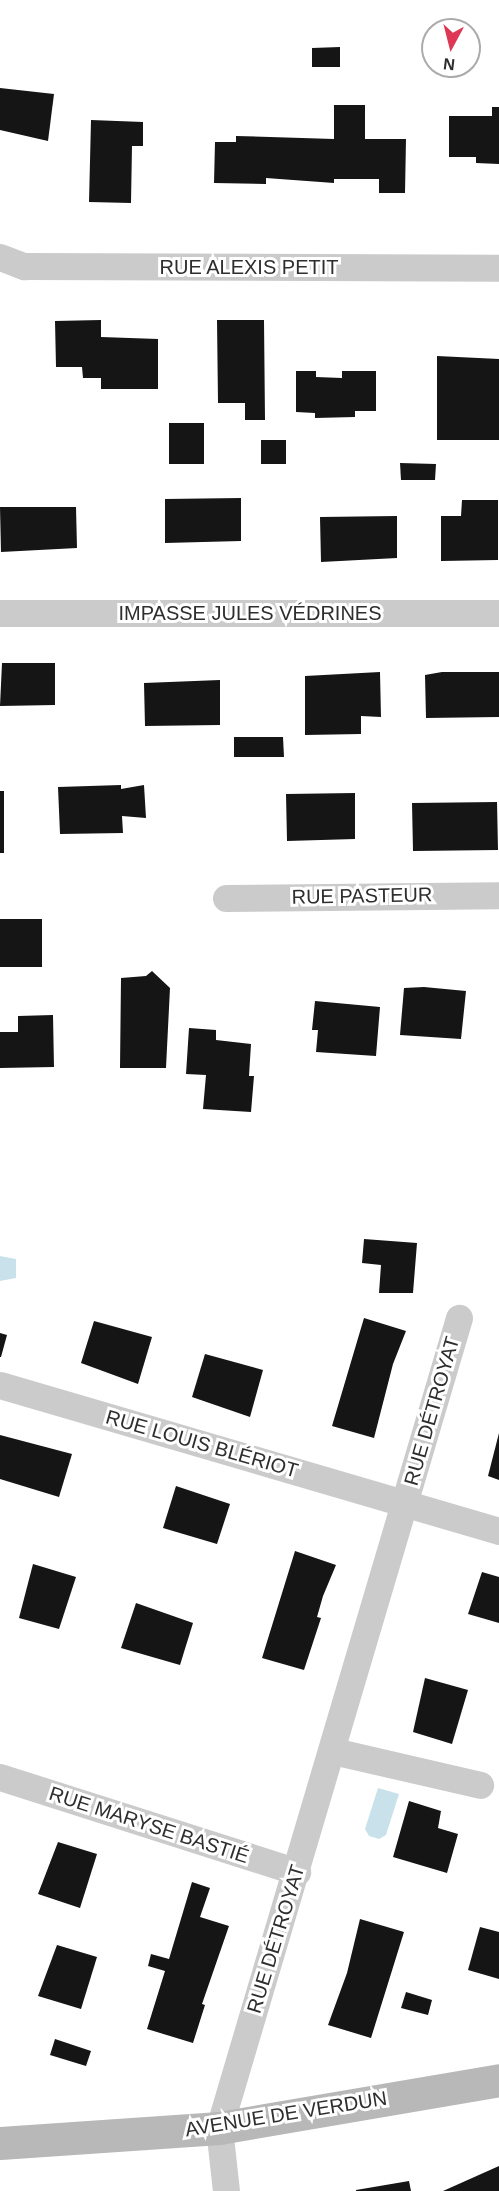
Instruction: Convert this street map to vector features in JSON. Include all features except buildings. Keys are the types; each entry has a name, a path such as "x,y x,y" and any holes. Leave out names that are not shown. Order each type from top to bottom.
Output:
{"main road":[{"name":"AVENUE DE VERDUN","path":"0,2143 219,2128 499,2080"}],"street":[{"name":"RUE ALEXIS PETIT","path":"0,257 24,266 499,268"},
{"name":"IMPASSE JULES VÉDRINES","path":"0,613 499,613"},
{"name":"RUE PASTEUR","path":"226,898 499,895"},
{"name":"RUE DÉTROYAT","path":"219,2128 333,1751 459,1318"},
{"name":"RUE LOUIS BLÉRIOT","path":"0,1385 405,1504"},
{"name":"RUE DÉTROYAT","path":"405,1504 499,1531"},
{"path":"333,1751 480,1785"},
{"name":"RUE MARYSE BASTIÉ","path":"0,1778 297,1872"},
{"path":"219,2128 226,2191"}],"water":[{"path":"0,1256 16,1259 16,1278 0,1281"},
{"path":"378,1788 399,1794 386,1835 379,1839 369,1836 365,1829"}]}
